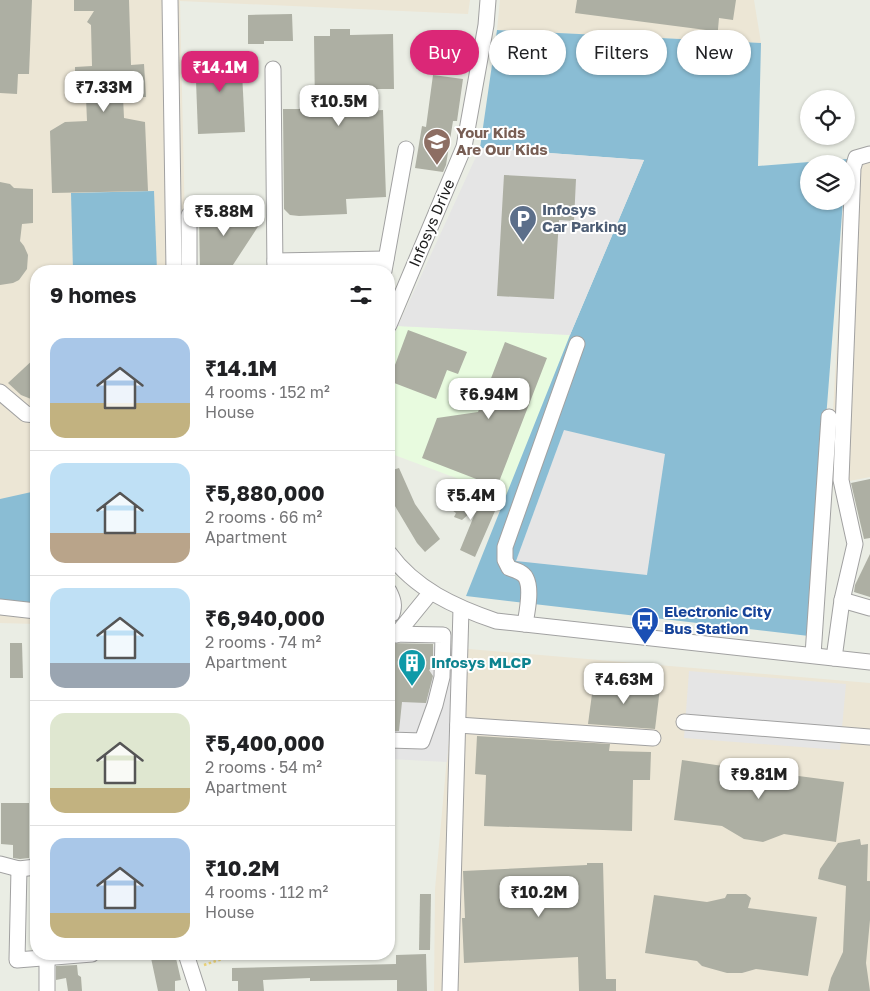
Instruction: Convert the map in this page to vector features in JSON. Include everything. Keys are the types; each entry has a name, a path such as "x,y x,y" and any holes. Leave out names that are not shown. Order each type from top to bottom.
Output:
{"street":[{"path":"170,0 174,265"},
{"name":"Infosys Drive","path":"395,311 464,147 486,24 488,0"},
{"path":"273,69 275,265"},
{"path":"385,265 406,149"},
{"path":"834,658 842,600 855,544 841,480 853,168 856,158 870,154"},
{"path":"189,215 190,265"},
{"path":"525,624 528,593 526,578 520,572 508,568 505,560 505,547 577,344"},
{"path":"0,392 26,414 30,414"},
{"path":"814,655 829,417"},
{"path":"395,561 431,592 461,609 496,621 870,662"},
{"path":"395,633 431,592"},
{"path":"842,600 870,608"},
{"path":"0,608 30,610"},
{"path":"450,991 461,609"},
{"path":"395,635 444,635 442,677 435,705 422,741 395,740"},
{"path":"684,722 870,737"},
{"path":"458,725 653,738"},
{"path":"0,864 19,869 30,868"},
{"path":"19,869 17,960 30,959"},
{"path":"47,960 47,991"},
{"path":"188,960 198,991"}],"path":[{"path":"191,970 220,960"}],"shaded area":[{"path":"0,0 470,0 468,14 180,1 186,265 30,265 30,624 0,623"},
{"path":"500,0 754,0 761,43 751,43 751,30 677,30 677,39 667,38 667,30 576,30 576,34 566,33 566,30 497,30"},
{"path":"566,33 576,34 576,75 667,75 667,38 677,39 677,75 751,75 751,43 761,43 758,166 800,163 800,210 842,210 809,636 466,596 570,335 644,160 480,148 491,75 566,75"},
{"name":"Infosys Car Parking","path":"480,148 644,160 570,335 398,326"},
{"path":"870,156 870,477 829,485 844,210 855,210 855,158"},
{"path":"154,191 157,265 73,265 71,193"},
{"path":"398,326 570,335 507,497 395,455 395,333"},
{"path":"564,430 665,454 647,575 516,561"},
{"path":"30,492 30,610 0,605 0,499"},
{"path":"395,644 457,648 447,762 395,759"},
{"path":"457,648 870,683 870,991 434,991 435,889"},
{"path":"689,671 846,684 840,750 684,738"}],"building":[{"path":"0,0 32,0 29,74 18,74 17,94 0,93"},
{"path":"74,0 129,0 131,65 144,64 146,97 123,97 124,118 145,122 148,191 52,193 50,131 65,122 87,121 86,98 75,98 75,67 92,66 91,25 87,22 94,11 74,11"},
{"path":"577,0 736,0 733,20 719,18 718,30 575,13"},
{"path":"292,14 293,41 264,41 264,44 248,44 248,15"},
{"path":"330,29 350,29 350,35 393,34 394,89 366,89 366,111 383,110 386,197 346,199 347,214 290,215 284,209 283,109 315,109 314,36 330,36"},
{"path":"241,52 245,132 198,134 195,54"},
{"path":"433,75 463,79 457,121 453,121 446,165 443,172 415,168 422,126 426,127"},
{"path":"504,175 576,179 574,221 559,220 554,299 497,296"},
{"path":"0,182 10,184 14,188 33,189 33,223 22,224 20,241 28,255 27,269 19,280 0,285"},
{"path":"212,205 227,214 233,205 261,222 233,265 200,265 199,213 208,213"},
{"path":"408,330 467,352 458,374 447,370 436,399 395,383 395,365"},
{"path":"505,342 547,358 497,487 422,458 437,418 478,412"},
{"path":"30,363 30,399 21,395 8,383"},
{"path":"399,468 415,504 440,539 425,552 417,543 395,506 395,469"},
{"path":"870,479 870,538 864,539 851,483"},
{"path":"455,491 467,499 495,511 475,557 460,550 478,506 462,520 454,517 456,513 445,505"},
{"path":"870,554 870,597 854,592 855,585"},
{"path":"10,643 22,643 23,678 10,678"},
{"name":"Infosys MLCP","path":"395,643 433,644 433,667 429,670 433,676 426,703 402,702 399,731 395,731"},
{"path":"594,679 660,688 655,729 588,724"},
{"path":"477,736 610,744 609,751 651,752 650,780 633,780 632,831 484,826 486,775 475,774"},
{"path":"682,760 723,766 728,761 769,761 786,768 791,775 844,782 836,842 784,834 763,842 744,839 722,826 674,820"},
{"path":"1,803 29,803 29,858 13,858 13,845 1,844"},
{"path":"860,839 861,845 868,844 867,881 870,881 870,920 866,963 870,991 828,991 831,978 843,952 846,886 818,879 820,869 838,843"},
{"path":"587,863 603,863 606,979 616,979 616,991 579,991 578,957 464,963 462,918 465,918 463,871 587,865"},
{"path":"420,894 431,894 430,950 419,950"},
{"path":"727,894 746,894 751,898 748,908 817,917 808,976 756,969 742,973 727,973 702,966 697,961 645,953 654,895 707,902 725,898"},
{"path":"426,954 427,991 397,991 397,980 310,981 310,978 263,980 264,991 238,991 238,981 232,981 232,968 396,964 396,955"},
{"path":"151,960 176,960 181,980 175,981 175,991 158,991"},
{"path":"77,965 78,975 81,977 82,991 68,991 66,978 56,980 56,966"}],"place":[{"name":"Your Kids Are Our Kids","path":"437,166"},
{"name":"Infosys Car Parking","path":"523,243"},
{"name":"Electronic City Bus Station","path":"645,645"},
{"name":"Infosys MLCP","path":"412,687"}]}
